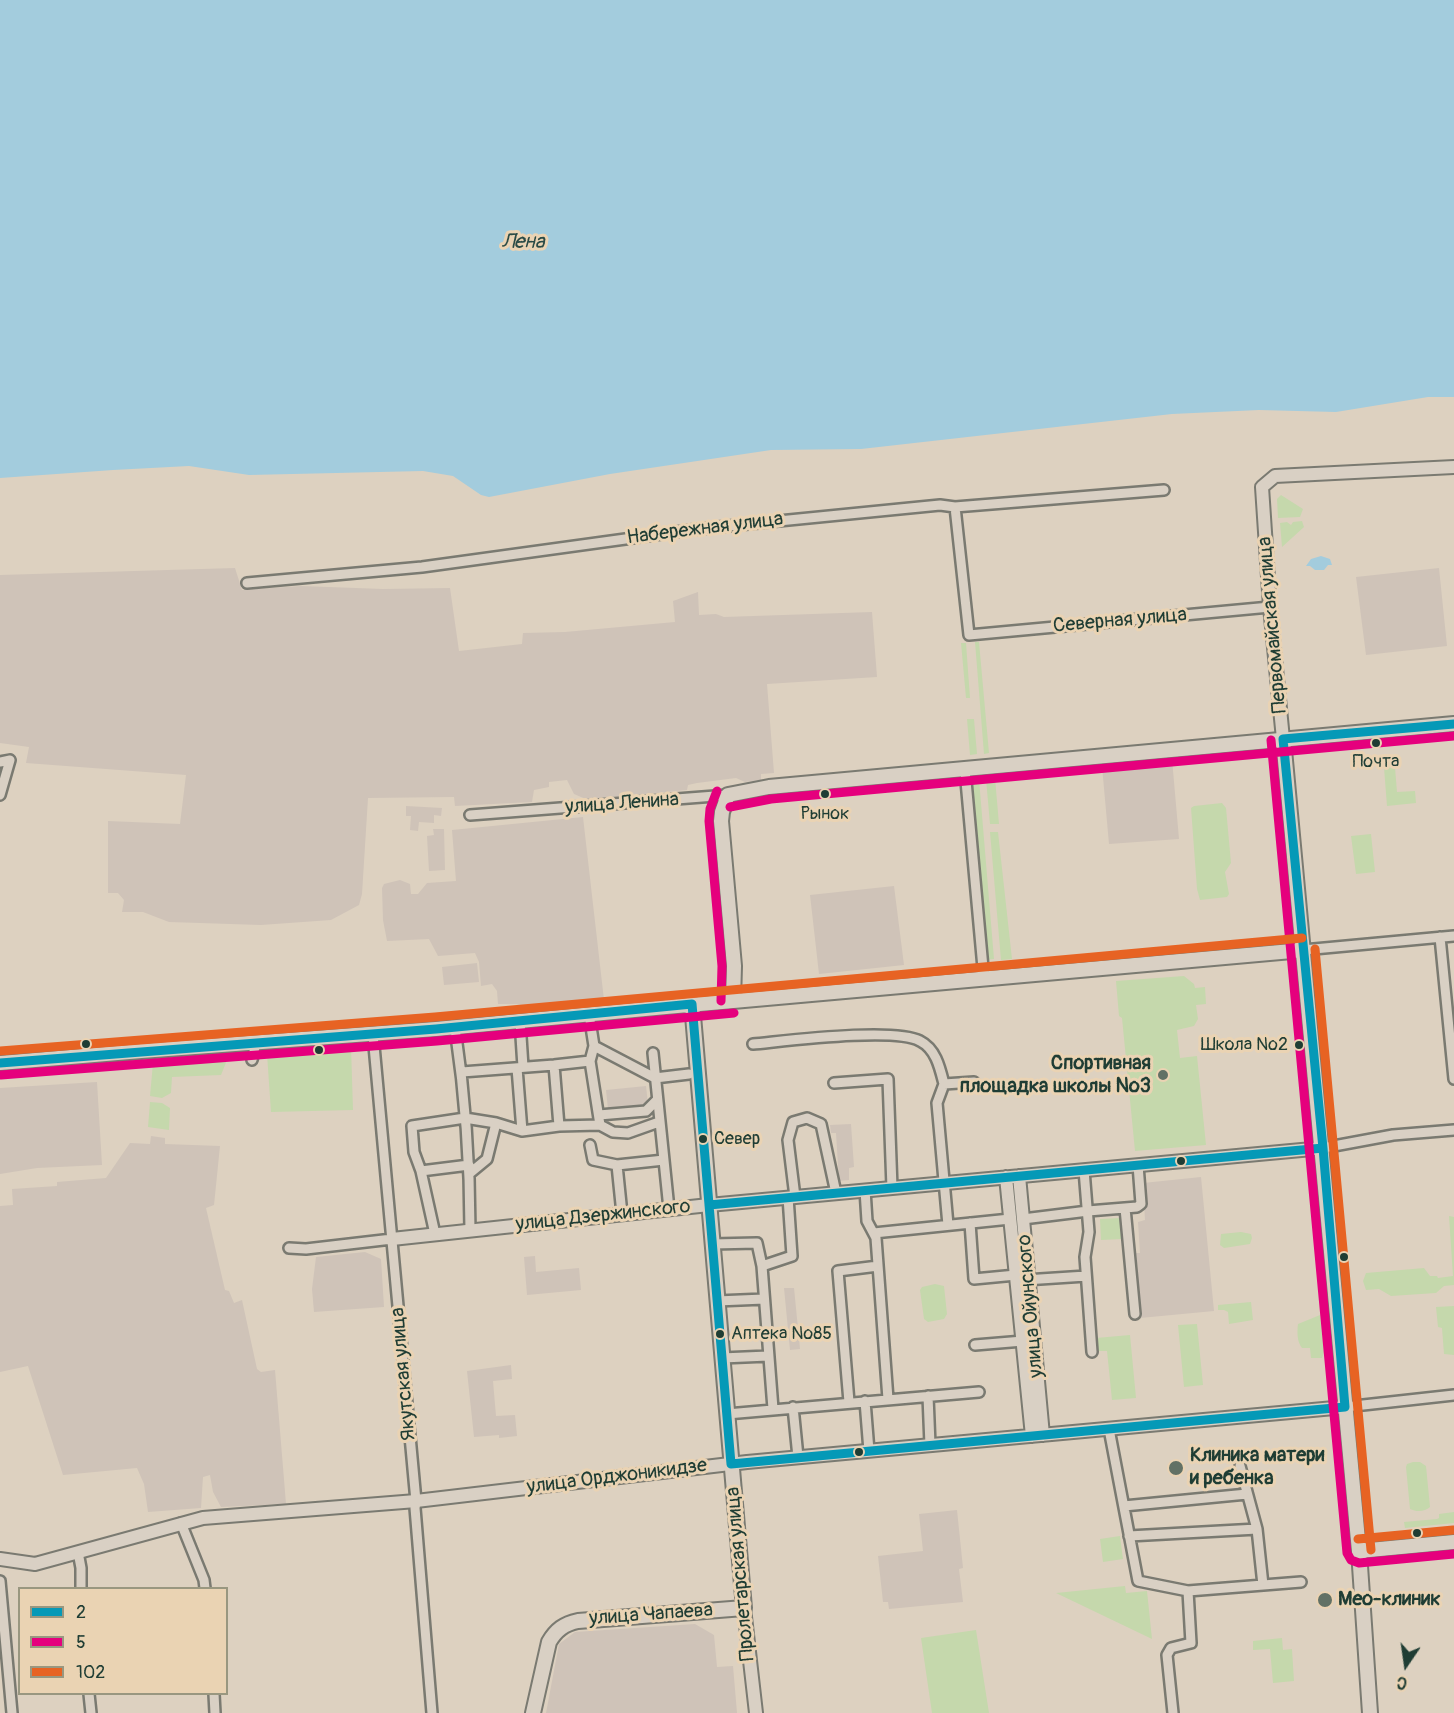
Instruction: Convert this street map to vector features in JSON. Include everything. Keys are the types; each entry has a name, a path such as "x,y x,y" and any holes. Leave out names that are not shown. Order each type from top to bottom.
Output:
{"main road":[{"name":"улица Ленина","path":"728,795 769,787 1454,724"},
{"name":"Первомайская улица","path":"1283,739 1359,1551 1370,1713"},
{"path":"728,795 721,821 734,966 733,1001"},
{"path":"0,1063 455,1028 1303,950"},
{"name":"Пролетарская улица","path":"692,1005 744,1608"},
{"path":"1359,1551 1454,1542"},
{"name":"улица Чапаева","path":"533,1713 546,1650 554,1634 560,1628 578,1621 744,1608"}],"street":[{"name":"Первомайская улица","path":"1283,739 1270,607 1262,487 1275,476 1454,467"},
{"name":"Набережная улица","path":"247,583 433,566 784,519 940,505 955,507 1164,490"},
{"name":"Северная улица","path":"955,507 969,635 1270,607"},
{"path":"0,795 5,761"},
{"path":"965,770 984,979"},
{"name":"улица Ленина","path":"470,814 728,795"},
{"path":"1303,950 1454,936"},
{"path":"1440,938 1454,1079"},
{"path":"589,1014 594,1046 590,1060 599,1120 613,1132 628,1133 659,1122"},
{"path":"520,1021 522,1131"},
{"path":"455,1028 462,1072 469,1169 470,1230"},
{"name":"Якутская улица","path":"373,1035 416,1501 432,1713"},
{"path":"753,1044 841,1036 906,1035 921,1041 932,1051 940,1066 944,1084 937,1103 948,1225"},
{"path":"252,1060 256,1043"},
{"path":"594,1046 655,1078 689,1074"},
{"path":"653,1053 669,1209"},
{"path":"462,1072 590,1060"},
{"path":"554,1065 559,1126"},
{"path":"834,1083 888,1079 892,1188"},
{"path":"944,1084 974,1082"},
{"path":"435,1234 421,1172 414,1152 412,1126 465,1118 496,1123 522,1131 646,1111 657,1100"},
{"path":"762,1266 792,1256 788,1140 793,1122 807,1118 821,1124 836,1193"},
{"path":"421,1172 469,1169 487,1159 496,1123"},
{"name":"улица Дзержинского","path":"289,1248 306,1249 709,1205 1323,1148 1393,1135 1454,1130"},
{"path":"590,1145 593,1160 617,1165 664,1160"},
{"path":"617,1165 622,1214"},
{"path":"874,1233 1137,1207 1141,1204 1138,1165"},
{"path":"1084,1170 1089,1232 1085,1257 1092,1352"},
{"name":"улица Ойунского","path":"1012,1177 1023,1341 1038,1436"},
{"path":"865,1190 867,1221 876,1238 888,1399"},
{"path":"1125,1208 1135,1314"},
{"path":"970,1223 974,1279 1086,1276"},
{"path":"712,1244 757,1243 762,1266 773,1409"},
{"path":"849,1402 838,1271 878,1266"},
{"name":"улица Ойунского","path":"1020,1279 1038,1436"},
{"path":"717,1301 764,1299"},
{"path":"975,1345 1023,1341"},
{"path":"722,1358 768,1356"},
{"path":"727,1414 979,1392"},
{"name":"улица Орджоникидзе","path":"0,1559 35,1564 203,1518 416,1501 798,1457 1454,1395"},
{"path":"928,1396 930,1445"},
{"path":"865,1401 869,1451"},
{"path":"793,1407 798,1457"},
{"path":"1109,1429 1138,1581 1188,1591 1301,1582"},
{"path":"1240,1466 1257,1529 1263,1585"},
{"path":"1124,1506 1248,1494"},
{"path":"181,1523 205,1587"},
{"path":"1129,1536 1257,1529"},
{"path":"78,1552 81,1587"},
{"path":"0,1581 12,1713"},
{"path":"1173,1713 1167,1655 1171,1648 1191,1643 1188,1591"},
{"name":"Пролетарская улица","path":"744,1608 756,1713"},
{"path":"89,1695 91,1713"},
{"path":"214,1695 215,1713"}],"shaded area":[{"path":"235,568 242,590 301,586 383,589 450,588 459,651 522,644 523,633 565,632 675,622 673,601 698,592 699,615 716,614 724,617 872,612 877,677 767,684 774,773 761,774 761,780 745,782 736,778 688,785 687,790 588,800 574,794 567,780 549,782 549,787 534,790 532,802 455,806 454,797 368,798 362,894 359,905 331,920 261,925 169,922 143,912 122,912 124,900 118,893 108,893 108,821 180,824 186,775 26,763 29,747 0,743 0,575"},
{"path":"1439,568 1447,646 1366,655 1356,577"},
{"path":"1172,759 1179,839 1109,844 1102,766"},
{"path":"406,806 442,808 441,816 434,815 434,823 419,822 418,831 410,830 411,816 406,816"},
{"path":"583,817 604,1000 531,1007 498,1004 497,991 492,984 481,986 479,962 475,953 438,956 429,939 387,941 383,920 382,888 384,884 400,880 410,884 411,894 418,894 427,883 456,881 452,830"},
{"path":"433,829 444,829 445,870 429,871 427,836 434,835"},
{"path":"894,886 904,965 819,974 810,895"},
{"path":"477,963 479,982 444,985 442,967"},
{"path":"97,1082 102,1165 37,1168 0,1174 0,1088"},
{"path":"646,1086 648,1104 608,1109 606,1090"},
{"path":"851,1124 854,1167 849,1168 849,1180 839,1181 836,1133 831,1133 830,1125"},
{"path":"151,1136 165,1138 165,1144 220,1146 214,1205 206,1208 225,1290 229,1291 234,1303 242,1300 257,1369 261,1372 275,1370 286,1504 221,1507 213,1492 210,1475 203,1477 201,1508 148,1512 144,1484 137,1468 63,1475 28,1366 0,1372 0,1206 13,1205 12,1189 57,1186 57,1182 106,1178 130,1143 150,1144"},
{"path":"1201,1177 1214,1311 1140,1318 1136,1253 1140,1253 1138,1222 1145,1220 1143,1183"},
{"path":"365,1252 381,1259 384,1307 314,1312 312,1289 316,1257"},
{"path":"535,1256 536,1272 579,1268 581,1290 527,1295 524,1257"},
{"path":"784,1288 794,1288 800,1349 790,1350"},
{"path":"511,1365 512,1379 493,1381 496,1416 515,1415 517,1436 474,1437 467,1371"},
{"path":"957,1510 963,1568 959,1569 963,1602 889,1609 888,1602 883,1602 878,1556 923,1551 919,1514"},
{"path":"695,1624 714,1635 717,1667 733,1666 737,1713 546,1713 559,1644 575,1632"}],"green space":[{"path":"1281,495 1303,509 1300,517 1278,518 1277,499"},
{"path":"1302,521 1304,527 1282,547 1280,523 1287,522 1291,525 1293,522"},
{"path":"975,642 979,642 989,753 984,754"},
{"path":"961,643 966,643 970,698 966,698"},
{"path":"967,719 974,719 977,754 970,755"},
{"path":"1383,755 1394,755 1397,792 1415,791 1416,803 1387,806"},
{"path":"995,778 999,824 990,824 986,779"},
{"path":"979,779 994,959 984,960 969,780"},
{"path":"1222,803 1226,808 1231,863 1225,872 1229,894 1227,897 1200,900 1197,889 1191,808"},
{"path":"990,832 998,832 1012,959 1001,960"},
{"path":"1371,834 1375,872 1356,874 1351,836"},
{"name":"Спортивная площадка школы №3","path":"1184,976 1194,984 1195,988 1205,987 1206,1004 1196,1005 1198,1019 1194,1026 1177,1030 1180,1058 1197,1056 1206,1145 1135,1151 1122,1018 1119,1016 1116,981"},
{"path":"351,1046 353,1110 271,1112 267,1054"},
{"path":"229,1055 221,1075 172,1077 171,1093 162,1098 150,1096 153,1063"},
{"path":"150,1102 162,1103 170,1108 169,1130 148,1127"},
{"path":"1449,1216 1454,1217 1454,1285 1444,1286 1436,1293 1391,1296 1379,1289 1366,1290 1363,1281 1366,1273 1424,1268 1430,1276 1438,1278 1453,1276"},
{"path":"1121,1218 1122,1239 1101,1240 1100,1219"},
{"path":"1241,1232 1251,1234 1250,1244 1224,1248 1220,1245 1221,1234"},
{"path":"935,1284 944,1286 947,1314 944,1319 928,1322 924,1319 920,1290 922,1287"},
{"path":"1251,1302 1253,1320 1229,1324 1228,1312 1218,1310 1218,1305"},
{"path":"1454,1306 1454,1355 1444,1354 1442,1328 1438,1327 1436,1307"},
{"path":"1320,1315 1324,1352 1322,1358 1311,1358 1310,1348 1302,1348 1299,1343 1298,1324"},
{"path":"1197,1324 1203,1385 1184,1387 1178,1325"},
{"path":"1130,1335 1136,1398 1112,1400 1107,1351 1099,1351 1096,1338"},
{"path":"1420,1462 1426,1466 1430,1507 1423,1511 1410,1509 1406,1467 1407,1464"},
{"path":"1454,1512 1454,1523 1405,1528 1404,1522 1437,1519 1439,1514"},
{"path":"1120,1536 1123,1559 1103,1562 1100,1539"},
{"path":"1125,1586 1126,1593 1147,1591 1152,1639 1056,1593"},
{"path":"976,1630 989,1713 932,1713 921,1638"},
{"path":"1282,1638 1283,1650 1292,1649 1294,1681 1273,1683 1270,1649 1253,1650 1253,1641"}],"water":[{"name":"Лена","path":"0,0 1454,0 1454,397 1428,397 1336,412 1259,410 1172,414 861,449 771,450 610,474 489,497 481,495 453,476 423,471 249,475 189,466 0,478"},
{"path":"1321,556 1330,559 1332,565 1328,565 1324,570 1315,570 1306,566 1311,559"}],"transit line":[{"name":"2","path":"1283,739 1454,724"},
{"name":"5","path":"730,807 771,799 1454,736"},
{"name":"2","path":"692,1004 731,1464 1345,1407 1323,1148 1283,739"},
{"name":"5","path":"1271,740 1347,1553 1351,1560 1359,1563 1454,1554"},
{"name":"5","path":"717,791 710,809 709,821 722,966 721,1001"},
{"name":"102","path":"0,1051 435,1017 1302,938"},
{"name":"102","path":"1315,949 1371,1550"},
{"name":"2","path":"0,1063 436,1029 692,1004"},
{"name":"5","path":"1,1075 437,1041 734,1013"},
{"name":"2","path":"709,1205 1323,1148"},
{"name":"102","path":"1358,1539 1453,1530"}],"place":[{"name":"Почта","path":"1376,743"},
{"name":"Рынок","path":"825,794"},
{"name":"Школа №2","path":"1299,1045"},
{"name":"Спортивная площадка школы №3","path":"1163,1075"},
{"name":"Север","path":"703,1139"},
{"name":"Аптека №85","path":"720,1334"},
{"name":"Клиника матери и ребенка","path":"1176,1468"},
{"name":"Мео-клиник","path":"1325,1600"}]}
